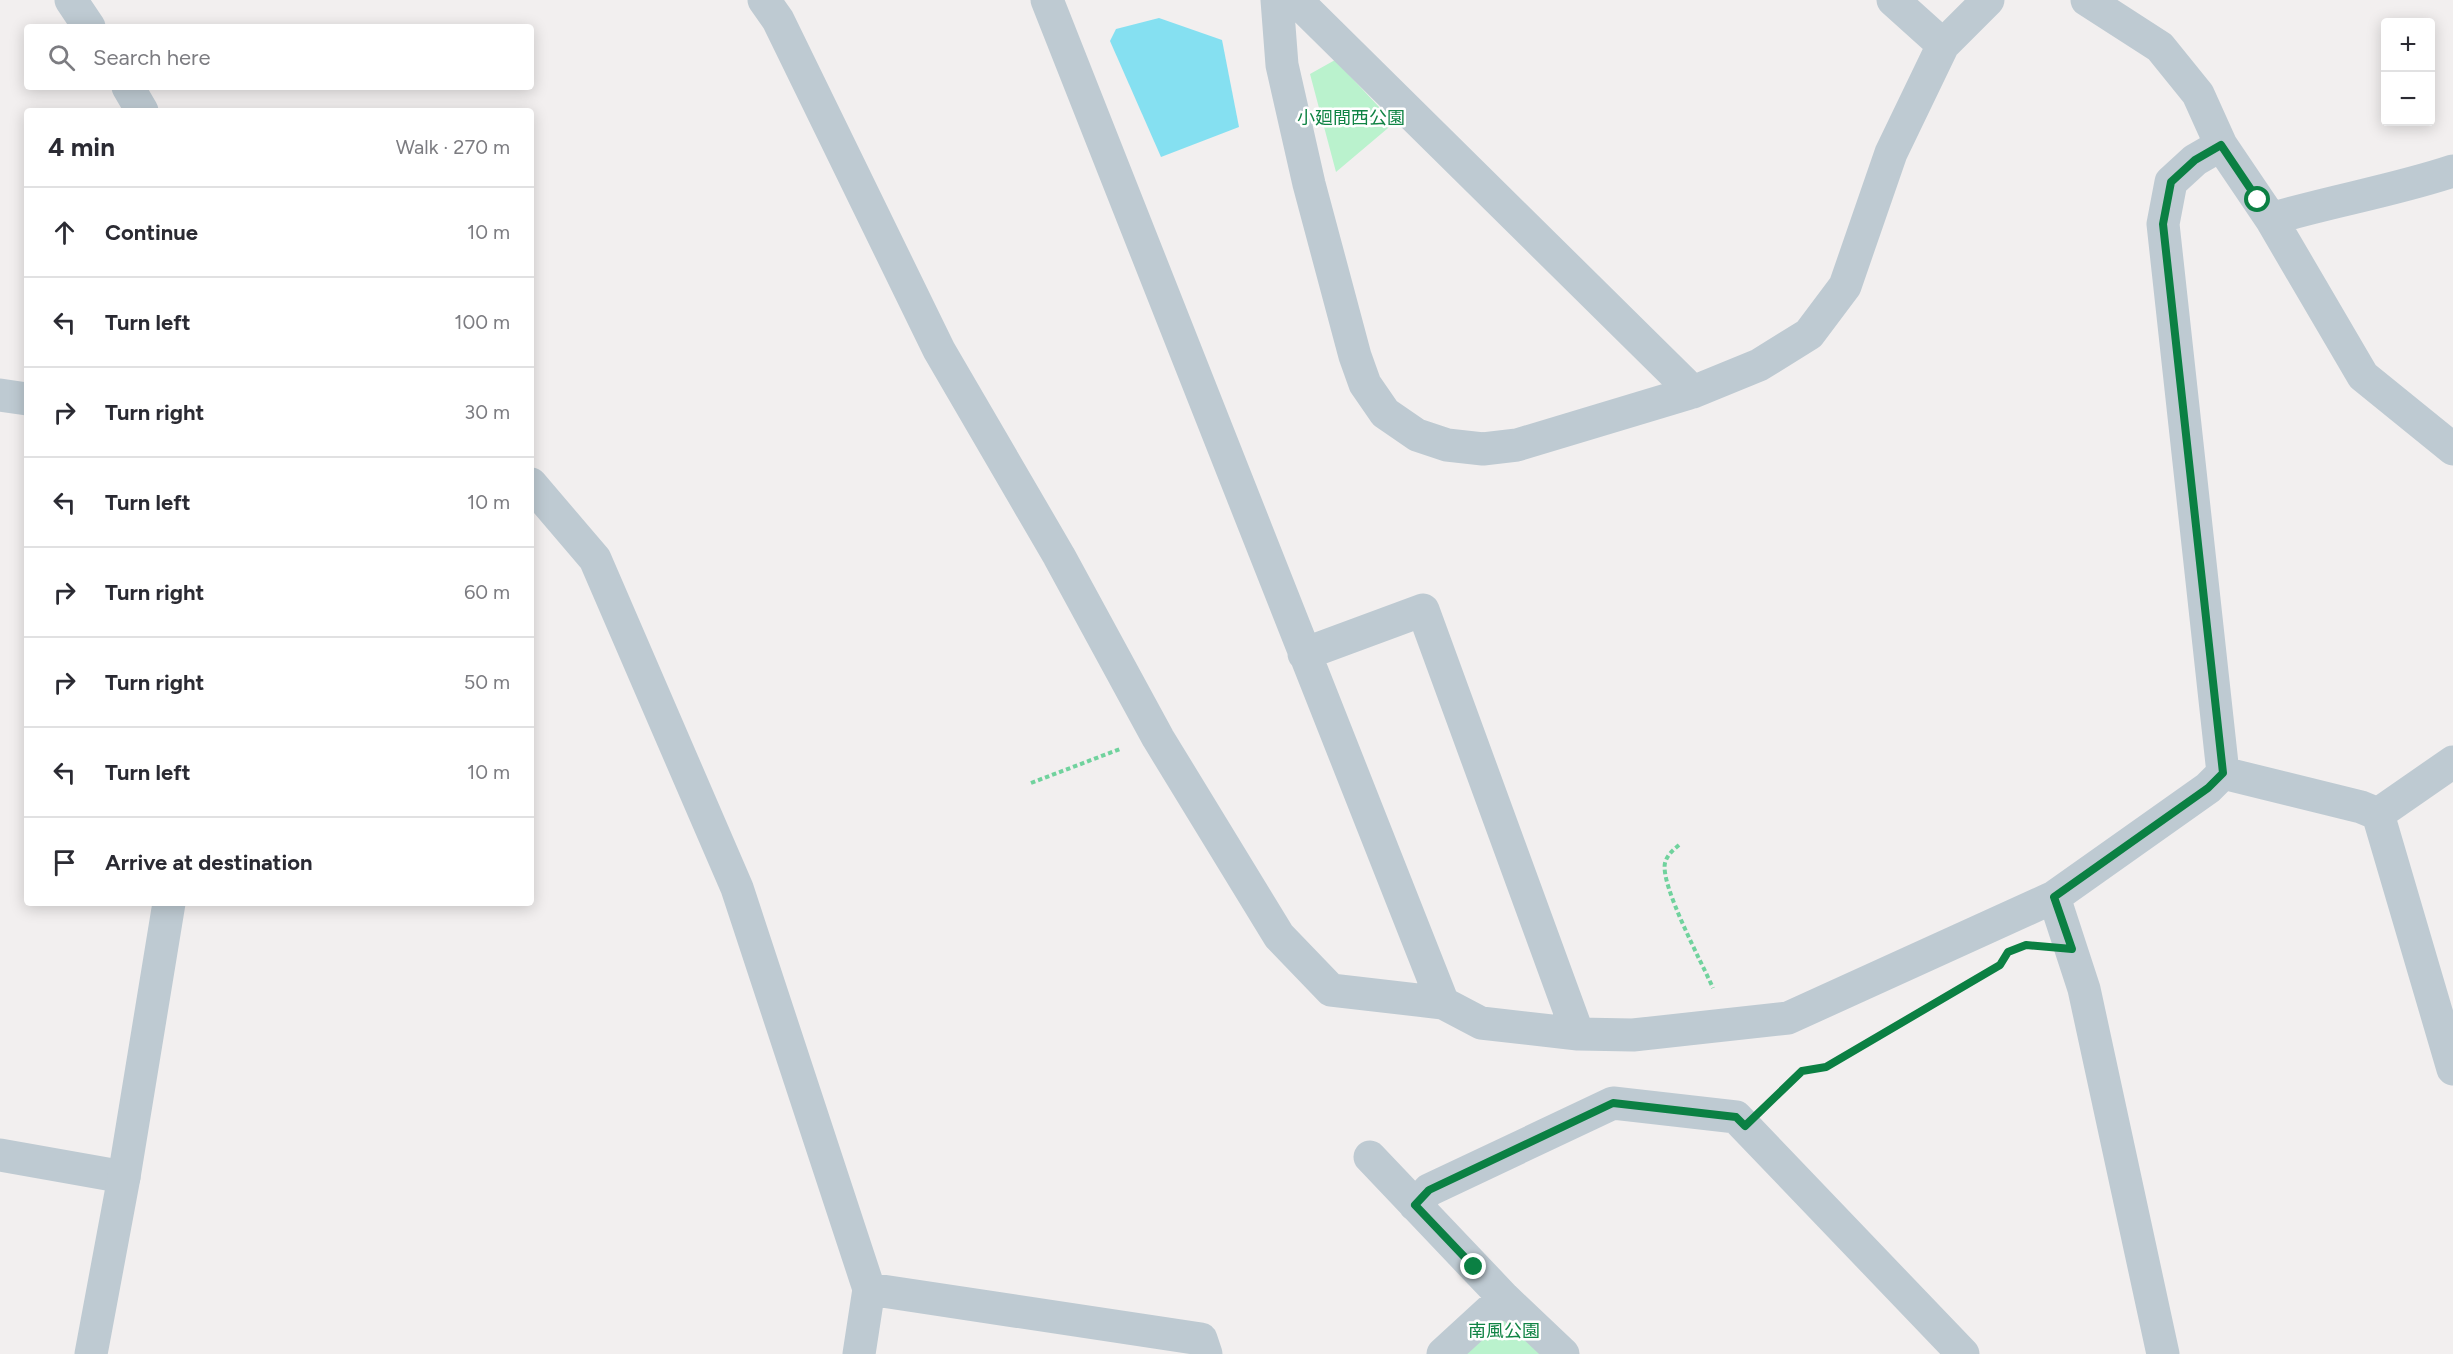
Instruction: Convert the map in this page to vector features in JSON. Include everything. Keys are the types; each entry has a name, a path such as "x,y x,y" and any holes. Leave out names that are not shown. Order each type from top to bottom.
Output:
{"street":[{"path":"71,0 87,24"},
{"path":"764,0 778,20 939,350 1059,556 1158,738 1279,936 1332,990 1443,1003 1481,1023 1578,1034 1633,1035 1788,1018 2054,897 2208,788 2223,773"},
{"path":"1047,0 1443,1003"},
{"path":"1277,0 1282,65 1312,195 1355,356 1365,384 1385,413 1416,435 1447,445 1483,449 1517,445 1693,392 1759,365 1809,334 1845,286 1891,153 1943,45 1988,0"},
{"path":"1296,0 1693,392"},
{"path":"1893,0 1943,45"},
{"path":"2087,0 2160,47 2198,93 2221,145 2271,219 2363,376 2453,449"},
{"path":"130,90 140,108"},
{"path":"2221,145 2195,160 2171,182 2163,224 2223,773"},
{"path":"2271,219 2301,210 2406,187 2453,171"},
{"path":"0,395 24,399"},
{"path":"534,488 595,559 737,888 869,1289 859,1354"},
{"path":"1304,654 1423,610 1578,1034"},
{"path":"2378,814 2453,762"},
{"path":"2223,773 2361,807 2378,814"},
{"path":"2378,814 2453,1069"},
{"path":"2054,897 2084,989 2163,1354"},
{"path":"91,1354 124,1177 169,906"},
{"path":"1415,1205 1429,1190 1613,1103 1736,1117 1963,1354"},
{"path":"0,1155 124,1177"},
{"path":"1370,1157 1504,1298 1563,1354"},
{"path":"869,1289 1201,1339 1206,1354"},
{"path":"1443,1354 1504,1298"}],"path":[{"path":"1031,783 1112,751 1158,738"},
{"path":"1679,845 1670,853 1665,864 1668,887 1730,1025"},
{"path":"1745,1126 1802,1071 1826,1067 1979,977"}],"green space":[{"name":"小廻間西公園","path":"1335,60 1394,123 1336,172 1310,74"},
{"name":"南風公園","path":"1504,1298 1563,1354 1443,1354"}],"water":[{"path":"1159,18 1222,40 1239,127 1161,157 1110,41 1116,29"}],"route":[{"path":"1474,1267 1415,1205 1429,1190 1613,1103 1736,1117 1745,1126 1802,1071 1826,1067 2000,965 2008,952 2026,945 2072,949 2054,897 2208,788 2223,773 2163,224 2171,182 2195,160 2221,145 2258,200"}]}
